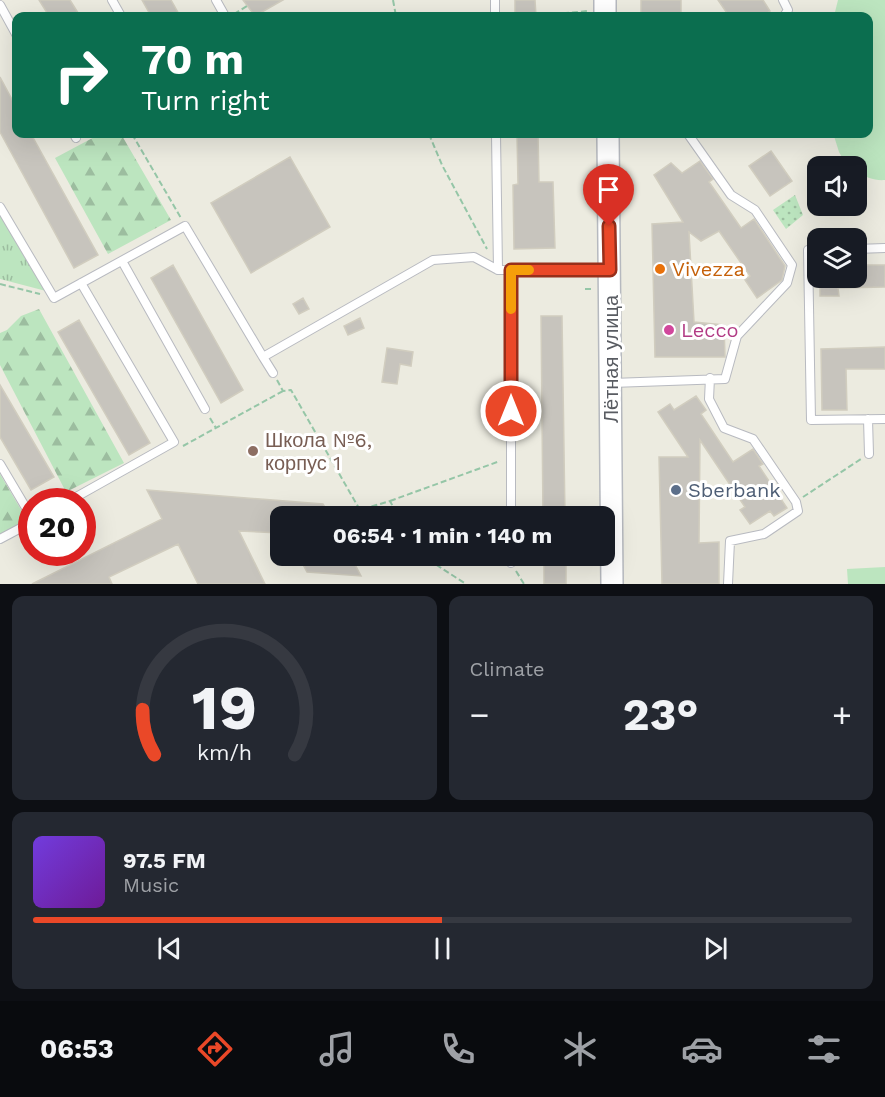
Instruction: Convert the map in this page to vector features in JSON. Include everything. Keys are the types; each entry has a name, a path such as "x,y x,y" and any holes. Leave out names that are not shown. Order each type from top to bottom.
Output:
{"street":[{"name":"Лётная улица","path":"608,138 612,584"}],"lane":[{"path":"0,5 12,27"},
{"path":"496,138 498,270"},
{"path":"611,383 725,379 737,336 787,283 792,265 755,210 731,195 691,138"},
{"path":"0,207 54,298 185,226 273,373"},
{"path":"867,249 885,248"},
{"path":"263,357 433,260 474,256 498,270 610,270"},
{"path":"122,261 205,409"},
{"path":"511,270 511,506"},
{"path":"81,283 174,442 92,488"},
{"path":"809,288 811,420 885,419"},
{"path":"710,378 709,399 724,428 753,439 796,502 798,511 764,534 730,541 728,584"},
{"path":"868,419 869,454"},
{"path":"0,464 18,496"},
{"path":"0,539 18,528"}],"path":[{"path":"235,12 247,6"},
{"path":"572,12 600,9"},
{"path":"134,138 185,226"},
{"path":"431,138 442,165 498,270"},
{"path":"0,284 54,298"},
{"path":"273,373 283,391 291,390 360,510 511,457"},
{"path":"796,502 869,454"},
{"path":"390,501 393,506"},
{"path":"438,566 466,584"},
{"path":"515,566 524,584"}],"green space":[{"path":"838,0 885,0 885,180 867,177 867,156 841,156 835,138 873,138 873,12 835,12"},
{"path":"92,138 123,138 171,220 108,254 55,158"},
{"path":"795,195 803,215 786,229 773,210"},
{"path":"0,213 46,291 0,279"},
{"path":"39,309 124,463 74,488 64,488 0,365 0,333 7,330 21,316"},
{"path":"0,474 18,505 18,525 0,534"},
{"path":"885,567 885,584 848,584 847,569"}],"building":[{"path":"39,0 70,0 78,12 46,12"},
{"path":"142,0 171,0 178,12 149,12"},
{"path":"243,0 283,0 262,12 252,12"},
{"path":"515,0 535,0 536,12 515,12"},
{"path":"641,0 681,0 681,12 641,12"},
{"path":"718,0 763,0 770,11 769,12 726,12"},
{"path":"0,77 12,100 12,138 33,138 98,255 74,268 0,132"},
{"path":"517,138 538,138 539,182 553,182 555,248 514,249 513,185 518,184"},
{"path":"771,151 792,181 770,196 749,166"},
{"path":"290,157 330,227 251,273 211,203"},
{"path":"700,161 713,179 709,182 741,228 754,219 785,266 782,280 757,298 745,280 750,276 719,231 701,241 689,232 694,322 724,325 725,357 655,357 652,224 683,222 654,175 671,163 682,173"},
{"path":"173,265 243,390 221,403 151,278"},
{"path":"867,265 885,265 885,287 867,287"},
{"path":"820,288 838,288 839,296 820,296"},
{"path":"303,298 309,309 299,314 293,304"},
{"path":"541,316 562,316 565,506 543,506"},
{"path":"360,318 364,328 348,335 344,326"},
{"path":"79,320 150,443 129,455 58,332"},
{"path":"885,347 885,369 846,369 847,410 822,410 821,349"},
{"path":"387,348 413,352 411,366 400,364 397,384 382,382"},
{"path":"0,385 54,477 35,488 30,488 0,437"},
{"path":"696,396 706,410 701,414 733,462 753,449 763,464 759,466 787,508 774,516 770,511 750,524 740,510 745,507 700,440 699,543 719,542 719,584 662,584 659,457 688,457 658,412 670,404 674,410"},
{"path":"147,490 323,504 324,506 270,506 270,533 239,531 265,584 198,584 178,544 109,577 112,584 32,584 68,566 96,566 96,552 162,519"},
{"path":"304,566 356,566 361,576 307,572"},
{"path":"544,566 566,566 566,584 544,584"}],"slow traffic":[{"path":"511,309 511,270 529,270"}],"place":[{"name":"Vivezza","path":"660,269"},
{"name":"Lecco","path":"669,330"},
{"name":"Школа №6, корпус 1","path":"253,451"},
{"name":"Sberbank","path":"676,490"}],"route":[{"path":"511,411 511,270 610,270 609,226"}]}
